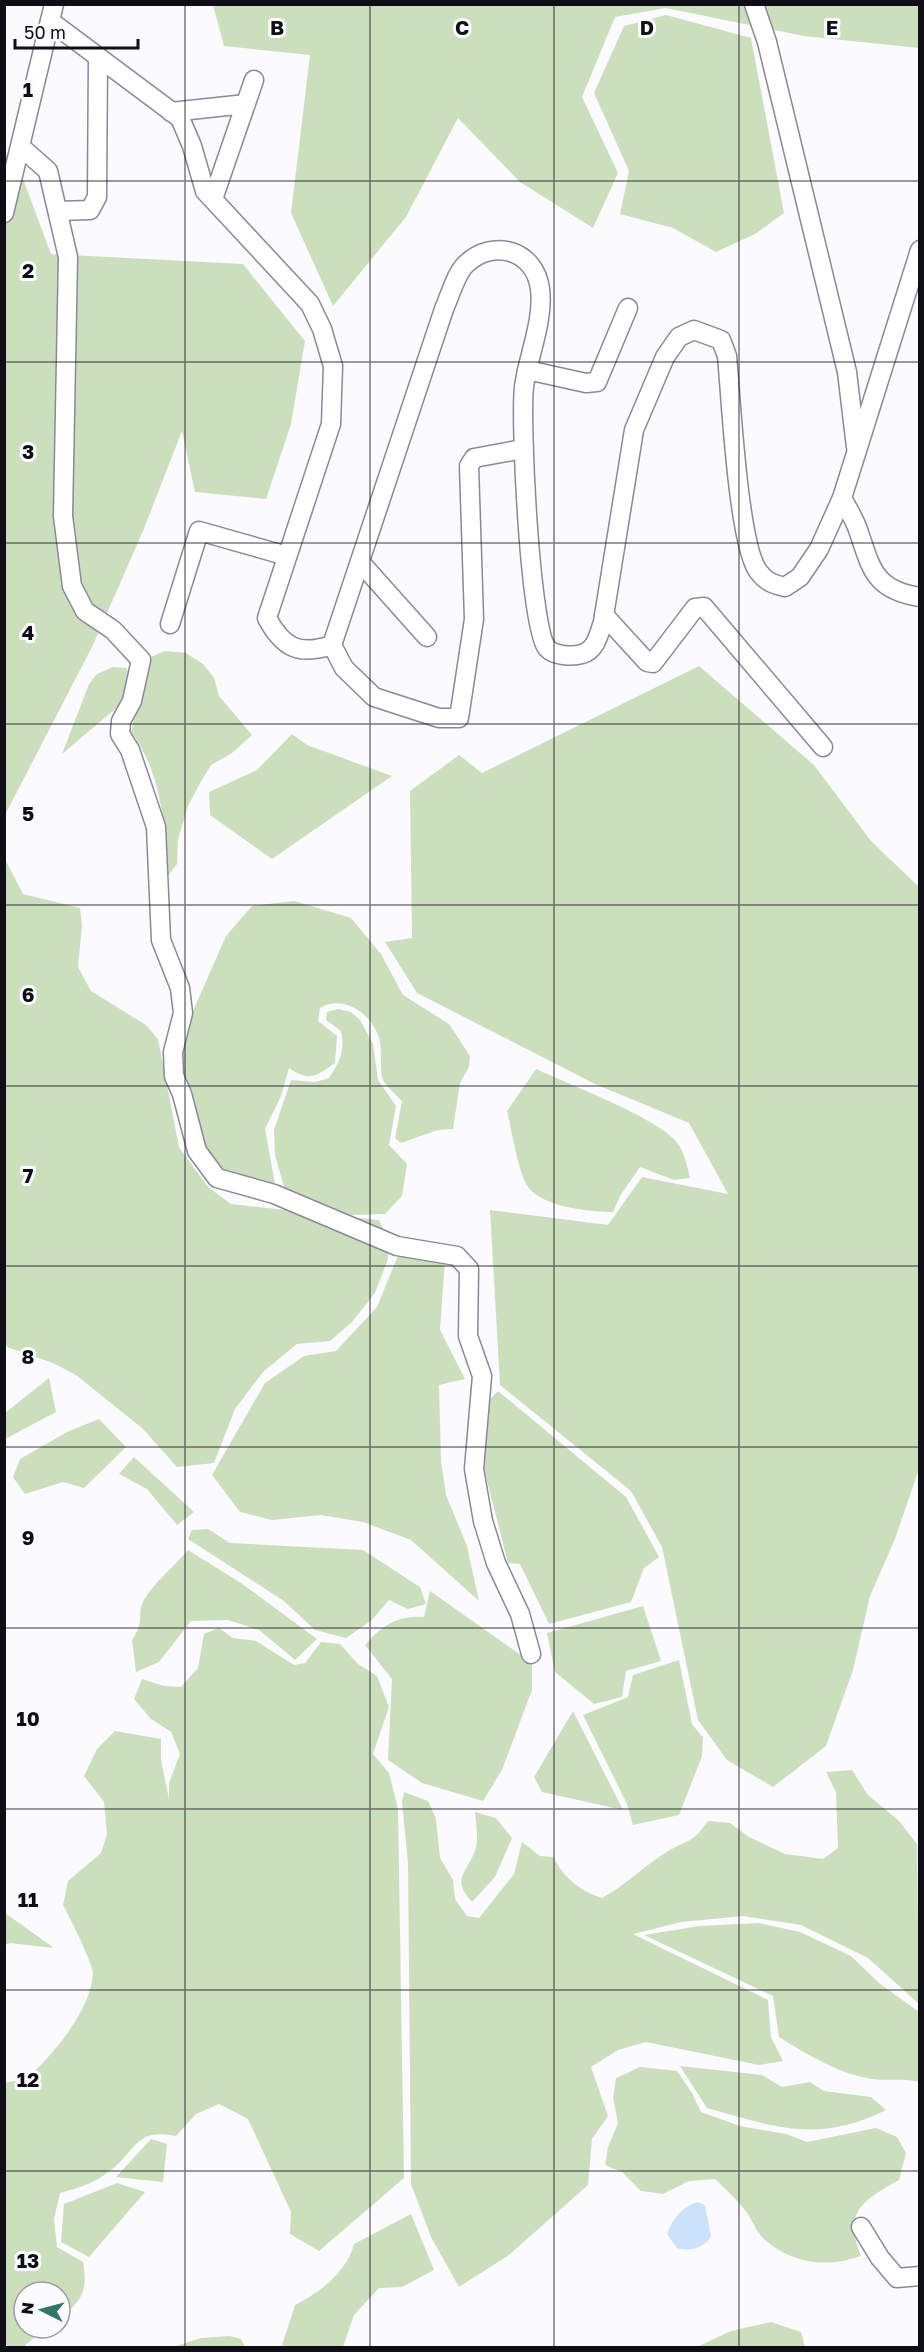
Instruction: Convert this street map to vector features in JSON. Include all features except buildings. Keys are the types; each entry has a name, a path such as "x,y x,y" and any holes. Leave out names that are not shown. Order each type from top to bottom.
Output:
{"street":[{"path":"754,4 767,42 847,372 857,455"},
{"path":"52,13 98,57 180,118 192,146 205,190 310,304 322,329 333,366 331,424 267,618 278,638 293,648 315,651 332,645"},
{"path":"4,213 52,13"},
{"path":"58,211 90,210 97,197 98,57"},
{"path":"213,199 254,80"},
{"path":"171,112 246,104"},
{"path":"21,147 48,171 68,256 63,516 72,586 85,611 113,630 141,660 132,700 121,721 120,734 130,750 156,827 161,940 180,988 183,1013 173,1052 174,1076 182,1094 197,1151 217,1178 274,1194 397,1246 457,1256 469,1269 468,1336 482,1376 474,1469 483,1521 496,1563 520,1614 531,1654"},
{"path":"523,449 474,458 469,466 474,619 459,718 440,717 374,697 344,668 332,645 444,309 464,265 480,254 500,248 519,254 534,269 540,288 540,304 524,389 523,449 533,581 541,638 549,650 563,655 583,654 595,645 604,615 634,430 665,357 680,337 694,330 721,340 727,356 744,526 757,570 770,584 785,587 800,577 819,549 842,498 920,250"},
{"path":"528,370 586,383 597,382 628,308"},
{"path":"842,498 856,524 876,577 891,590 920,597"},
{"path":"170,624 199,531 287,556"},
{"path":"361,563 428,637"},
{"path":"604,615 647,662 653,663 695,608 704,607 823,747"},
{"path":"861,2227 880,2258 897,2278 920,2276"}],"green space":[{"path":"213,5 919,5 919,48 804,36 666,8 615,17 582,97 618,173 593,228 520,182 458,118 406,217 333,306 291,213 310,55 224,46"},
{"path":"666,15 751,38 784,213 755,234 716,252 673,228 620,214 629,171 594,93 624,26"},
{"path":"13,152 51,254 243,264 305,341 291,424 266,499 195,492 182,431 143,531 93,645 5,815 4,155"},
{"path":"165,651 186,653 203,664 214,678 219,696 252,735 232,753 211,765 200,783 188,806 178,839 177,864 167,877 160,801 149,764 131,732 148,658"},
{"path":"699,666 814,765 871,841 919,887 919,1469 895,1539 870,1596 853,1670 826,1746 773,1787 727,1760 698,1720 662,1547 631,1491 500,1385 490,1210 608,1225 642,1177 728,1194 689,1123 595,1084 417,993 385,942 412,938 410,791 459,755 482,773"},
{"path":"113,667 127,668 130,683 121,704 62,754 89,684 97,674"},
{"path":"292,734 307,745 392,776 272,859 210,815 209,792 257,770"},
{"path":"6,861 23,894 80,908 82,926 78,967 91,991 146,1025 158,1039 179,1147 208,1187 231,1204 379,1220 388,1239 388,1259 375,1293 352,1322 330,1341 297,1344 263,1372 235,1409 214,1463 177,1467 142,1428 76,1375 53,1363 7,1347 5,1341"},
{"path":"294,901 351,918 381,954 403,995 449,1024 470,1056 469,1067 460,1083 453,1129 438,1130 401,1143 395,1138 402,1101 383,1080 380,1043 375,1029 363,1014 347,1005 329,1004 320,1008 318,1021 337,1036 335,1063 312,1076 302,1075 289,1068 281,1096 265,1129 275,1184 223,1175 198,1136 180,1066 189,1020 226,936 252,906"},
{"path":"338,1009 351,1012 360,1020 373,1044 378,1080 396,1106 389,1145 407,1164 402,1196 385,1214 351,1215 284,1187 275,1155 274,1130 291,1080 315,1082 329,1078 339,1061 342,1050 341,1031 326,1020 327,1012"},
{"path":"536,1069 609,1101 663,1130 680,1147 690,1178 674,1180 640,1167 620,1196 613,1212 566,1207 532,1192 520,1168 507,1111"},
{"path":"399,1253 445,1261 440,1330 465,1379 439,1385 441,1461 446,1495 467,1546 479,1601 411,1540 363,1522 321,1515 272,1520 240,1512 212,1475 265,1383 304,1356 336,1351 377,1307"},
{"path":"49,1378 56,1412 5,1439 5,1413"},
{"path":"498,1391 626,1497 659,1557 644,1568 631,1602 549,1624 520,1564 508,1563 484,1469 490,1399"},
{"path":"99,1419 126,1447 84,1488 63,1482 25,1494 13,1477 20,1459 69,1431"},
{"path":"134,1457 194,1512 177,1525 147,1489 119,1474"},
{"path":"208,1529 230,1543 363,1550 420,1587 426,1604 408,1609 389,1600 372,1620 346,1638 315,1630 284,1601 188,1539 192,1530"},
{"path":"188,1550 241,1583 317,1639 295,1660 259,1630 228,1620 191,1621 159,1662 136,1672 132,1640 139,1627 144,1600"},
{"path":"430,1591 532,1663 532,1690 502,1770 483,1801 422,1783 388,1760 392,1679 365,1645 377,1632 391,1623 406,1618 424,1617"},
{"path":"643,1606 661,1661 626,1671 622,1697 594,1704 555,1672 547,1633"},
{"path":"219,1628 233,1638 256,1641 294,1665 305,1663 321,1642 340,1644 358,1664 377,1676 389,1707 373,1754 389,1773 398,1809 404,2178 319,2251 290,2234 291,2212 248,2119 219,2104 196,2114 176,2136 163,2134 145,2138 138,2142 105,2175 60,2193 54,2219 57,2247 83,2262 85,2280 82,2294 72,2308 72,2280 12,2280 12,2340 31,2340 25,2345 26,2347 5,2347 5,2083 27,2077 48,2057 79,2016 91,1986 92,1968 63,1905 68,1881 101,1853 107,1834 104,1802 84,1776 97,1749 115,1731 161,1739 161,1760 169,1799 169,1783 180,1754 171,1732 151,1719 134,1699 142,1679 164,1686 181,1687 198,1668 204,1634"},
{"path":"679,1660 692,1724 703,1738 702,1756 679,1815 633,1825 627,1804 583,1715 628,1697 633,1675"},
{"path":"573,1711 623,1810 542,1792 534,1777"},
{"path":"852,1770 868,1795 899,1821 917,1844 919,2004 868,1958 801,1925 743,1916 681,1922 633,1934 768,2000 771,2037 783,2061 759,2065 646,2042 618,2050 591,2067 608,2116 592,2139 588,2185 509,2255 459,2287 431,2237 411,2184 408,1863 402,1802 404,1792 428,1801 436,1819 440,1858 453,1880 455,1899 467,1916 479,1918 514,1874 522,1842 540,1856 553,1857 562,1872 573,1883 602,1898 668,1851 690,1840 708,1821 730,1823 749,1837 785,1854 823,1859 838,1848 836,1792 826,1772"},
{"path":"475,1812 496,1818 512,1838 495,1877 472,1902 462,1888 461,1882 476,1847"},
{"path":"5,1913 54,1948 10,1943 5,1945"},
{"path":"759,1923 800,1932 851,1956 879,1983 919,2012 919,2082 861,2077 812,2057 779,2037 773,1996 644,1935 700,1926"},
{"path":"680,2066 762,2075 782,2087 810,2082 824,2091 871,2097 886,2110 839,2127 796,2129 776,2126 707,2108"},
{"path":"640,2067 677,2071 692,2093 701,2112 740,2126 786,2134 807,2142 876,2128 897,2137 906,2153 899,2180 866,2201 856,2217 854,2228 861,2256 823,2263 799,2259 787,2254 762,2237 743,2208 715,2179 689,2181 663,2194 641,2191 622,2172 605,2165 608,2147 618,2123 613,2098 616,2078"},
{"path":"151,2139 167,2144 163,2182 116,2177"},
{"path":"117,2183 145,2192 89,2257 61,2242 64,2204"},
{"path":"411,2214 434,2270 402,2287 379,2288 354,2315 343,2347 285,2348 282,2345 295,2305 322,2288 339,2272 354,2244"},
{"path":"771,2322 801,2332 805,2347 697,2347 731,2331"},
{"path":"230,2336 241,2339 245,2347 173,2347 201,2338"}],"water":[{"path":"697,2202 705,2205 711,2236 705,2244 696,2248 687,2250 677,2248 667,2234 669,2229 682,2210"}]}
